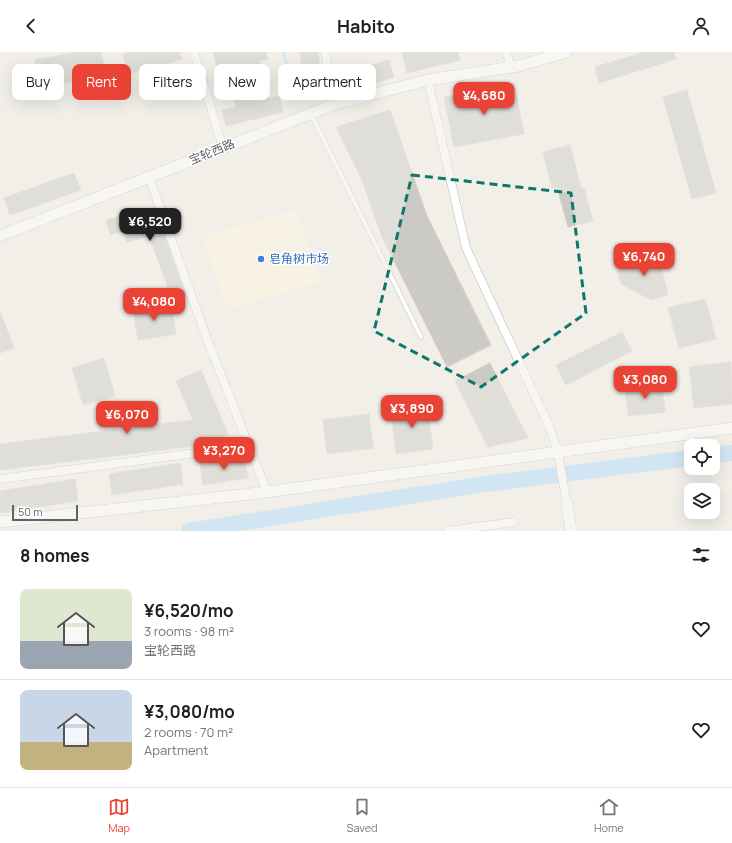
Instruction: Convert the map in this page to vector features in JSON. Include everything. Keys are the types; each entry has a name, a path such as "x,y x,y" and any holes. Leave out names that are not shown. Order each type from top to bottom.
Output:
{"street":[{"path":"194,52 223,148"},
{"path":"325,52 335,104"},
{"path":"507,52 510,67"},
{"name":"宝轮西路","path":"0,236 335,104 428,80 510,67 566,52"},
{"path":"428,80 466,248 549,426 559,458 571,531"},
{"path":"149,177 248,446 267,492"},
{"path":"0,522 559,458 732,428"},
{"path":"0,479 248,446"},
{"path":"448,531 513,522"}],"lane":[{"path":"311,113 421,338"}],"highlighted area":[{"path":"412,175 571,193 586,313 481,387 374,331"}],"shaded area":[{"name":"皂角树市场","path":"297,210 320,281 228,310 202,236"}],"building":[{"path":"77,52 101,52 104,64 72,64 72,82 64,83 64,64 36,64 35,60"},
{"path":"132,52 179,52 182,59 164,64 139,64 139,71 131,73 131,64 126,64 123,54"},
{"path":"213,52 266,52 268,59 259,61 260,64 216,64"},
{"path":"318,52 319,64 301,64 300,53"},
{"path":"402,52 458,52 460,60 407,73"},
{"path":"644,52 674,52 676,59 599,83 595,67"},
{"path":"389,60 394,77 376,82 375,64"},
{"path":"514,84 524,134 454,147 444,97"},
{"path":"687,90 716,193 692,199 663,97"},
{"path":"278,96 283,112 226,126 222,110 236,107 234,100 270,100"},
{"path":"390,110 427,216 491,345 447,367 382,237 362,180 336,127"},
{"path":"570,145 581,188 584,188 593,221 568,227 557,187 552,188 543,152"},
{"path":"74,173 81,190 10,215 4,198"},
{"path":"154,207 185,293 172,298 149,236 127,242 124,231 110,235 106,220"},
{"path":"658,255 668,295 651,300 621,284 616,266"},
{"path":"705,299 716,339 679,348 668,308"},
{"path":"171,303 176,334 138,340 133,309"},
{"path":"0,312 14,348 0,353"},
{"path":"622,332 632,351 566,385 556,365"},
{"path":"104,358 115,396 83,405 72,368"},
{"path":"731,362 732,404 694,408 689,367"},
{"path":"490,363 528,438 488,447 455,381"},
{"path":"201,370 228,434 203,445 0,470 0,444 193,420 176,381"},
{"path":"662,385 665,412 628,416 625,389"},
{"path":"427,405 433,449 396,454 391,409"},
{"path":"369,414 373,448 327,454 323,420"},
{"path":"244,456 248,478 203,485 200,463"},
{"path":"180,463 183,484 112,495 109,474"},
{"path":"75,479 78,501 0,513 0,491"}],"waterway":[{"path":"284,52 286,64"},
{"path":"720,454 732,453"},
{"path":"189,531 485,484 684,459"}],"place":[{"name":"皂角树市场","path":"261,259"}]}
